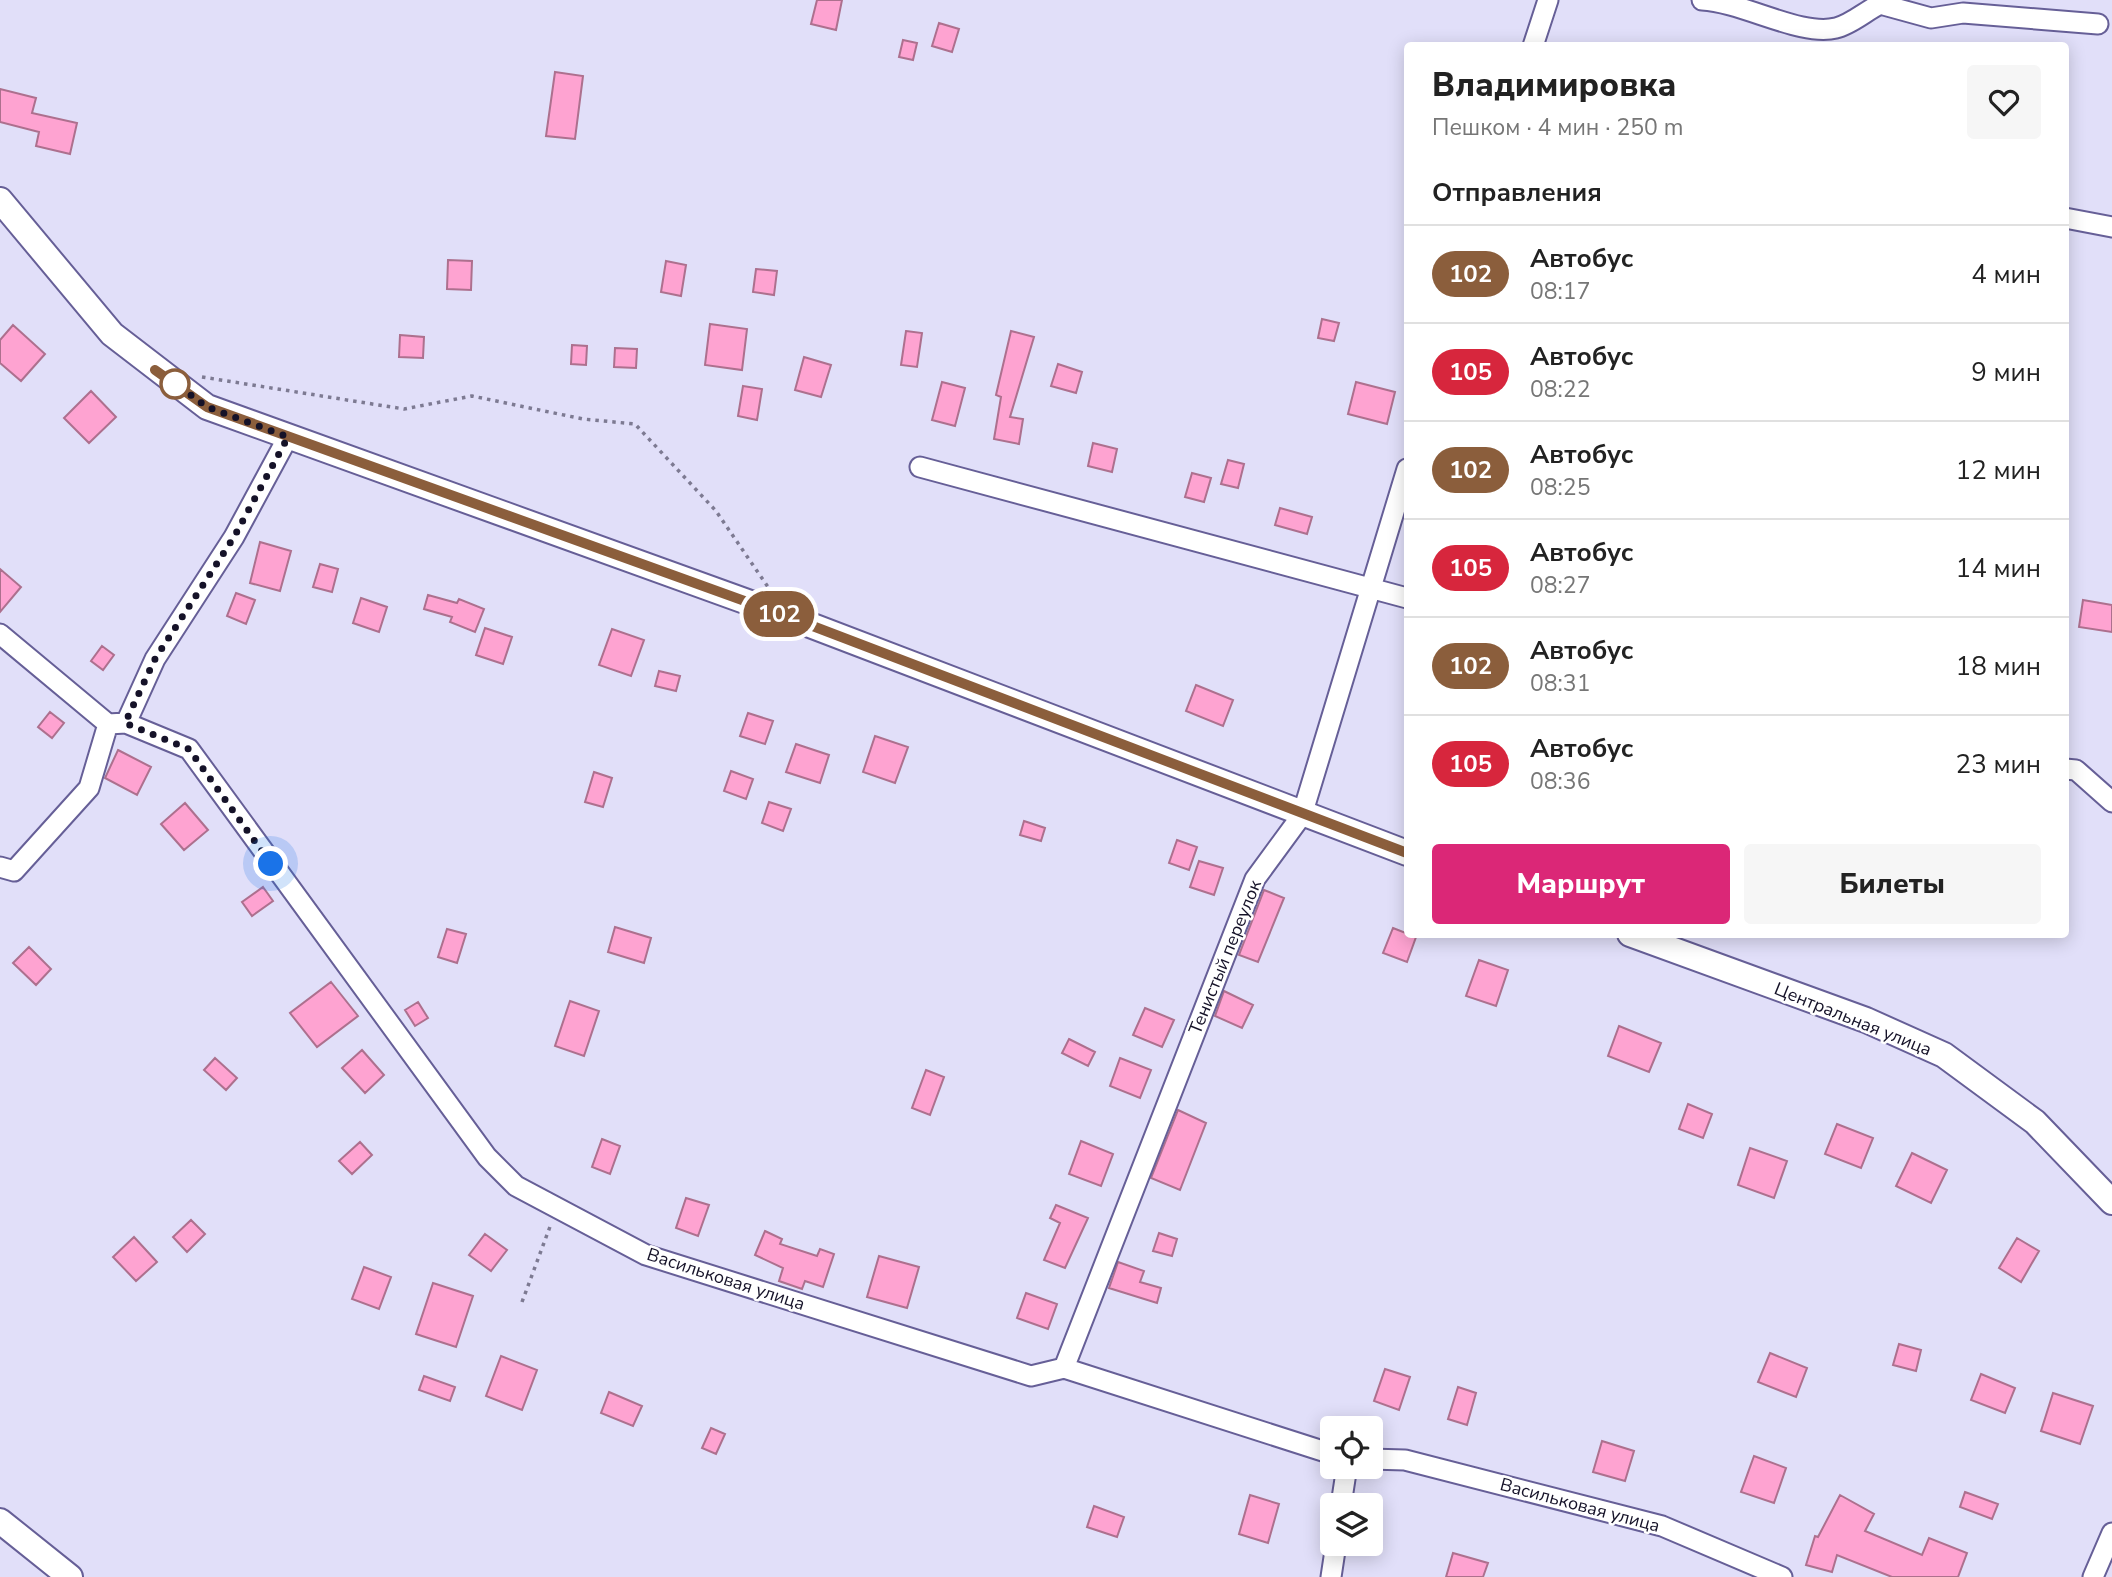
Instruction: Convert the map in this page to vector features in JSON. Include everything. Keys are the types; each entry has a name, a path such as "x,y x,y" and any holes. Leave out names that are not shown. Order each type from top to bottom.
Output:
{"street":[{"path":"1534,42 1548,0"},
{"path":"1702,0 1752,9 1813,31 1838,28 1880,4 1931,18 1963,13 2098,24"},
{"path":"0,200 112,334 207,407 789,617 1404,852"},
{"path":"2069,219 2112,227"},
{"path":"0,867 14,871 89,788 117,724 155,659 234,537 288,437"},
{"path":"920,467 1404,597"},
{"name":"Тенистый переулок","path":"1064,1367 1255,879 1302,815 1404,479"},
{"name":"Васильковая улица","path":"0,634 117,724 189,749 487,1157 516,1186 646,1255 1031,1376 1064,1367"},
{"path":"2069,769 2076,770 2112,802"},
{"name":"Центральная улица","path":"1641,938 1866,1020 1944,1055 2035,1122 2112,1202"},
{"path":"1064,1367 1320,1450"},
{"name":"Васильковая улица","path":"1383,1459 1405,1460 1662,1526 1782,1577"},
{"path":"0,1521 70,1577"},
{"path":"2093,1577 2112,1533"},
{"path":"1331,1577 1334,1556"}],"path":[{"path":"195,376 404,409 472,396 583,419 635,424 716,511 789,617"},
{"path":"522,1302 556,1209"}],"building":[{"path":"817,0 842,0 836,30 811,24"},
{"path":"939,23 959,29 952,52 932,46"},
{"path":"903,40 917,43 913,60 899,57"},
{"path":"555,72 583,76 575,139 546,136"},
{"path":"0,89 36,98 32,113 77,123 70,154 36,146 39,132 0,122"},
{"path":"448,260 472,261 471,290 447,289"},
{"path":"666,261 686,265 681,296 661,292"},
{"path":"756,269 777,271 774,295 753,292"},
{"path":"1322,319 1339,323 1334,341 1318,338"},
{"path":"710,324 747,329 742,370 705,365"},
{"path":"13,325 45,354 21,381 0,363 0,340"},
{"path":"906,331 922,333 917,367 901,365"},
{"path":"1011,331 1034,337 1010,417 1023,419 1019,444 994,439 1001,397 996,395"},
{"path":"400,335 424,337 423,358 399,357"},
{"path":"572,345 587,346 586,365 571,364"},
{"path":"615,348 637,349 636,368 614,367"},
{"path":"804,357 831,365 821,397 795,390"},
{"path":"1058,364 1082,372 1076,393 1051,386"},
{"path":"942,382 965,388 955,426 932,420"},
{"path":"1356,382 1395,392 1387,424 1348,414"},
{"path":"743,386 762,389 757,420 738,416"},
{"path":"91,391 116,417 89,443 64,418"},
{"path":"1093,443 1117,449 1112,472 1088,466"},
{"path":"1228,460 1244,464 1238,488 1221,484"},
{"path":"1192,473 1211,478 1204,502 1185,497"},
{"path":"1280,508 1312,517 1307,534 1275,525"},
{"path":"260,542 291,551 280,591 250,583"},
{"path":"320,564 338,569 332,592 313,587"},
{"path":"0,569 21,587 0,612"},
{"path":"236,593 255,600 246,624 227,616"},
{"path":"428,595 457,603 459,599 484,609 475,632 450,622 452,617 424,609"},
{"path":"361,598 387,607 379,632 353,623"},
{"path":"2083,600 2112,605 2112,632 2079,627"},
{"path":"485,628 512,637 503,664 476,655"},
{"path":"612,629 644,640 631,676 599,665"},
{"path":"102,646 114,655 103,670 91,661"},
{"path":"659,671 680,676 676,691 655,686"},
{"path":"1196,685 1233,700 1223,726 1186,711"},
{"path":"50,712 64,723 52,738 38,727"},
{"path":"748,713 773,721 765,744 740,736"},
{"path":"875,736 908,747 895,783 863,772"},
{"path":"796,744 829,755 820,783 786,772"},
{"path":"118,750 151,767 137,795 105,778"},
{"path":"731,771 753,779 746,799 724,791"},
{"path":"594,772 612,778 603,807 585,802"},
{"path":"769,802 791,809 783,831 762,823"},
{"path":"185,803 208,830 184,850 161,824"},
{"path":"1024,821 1045,828 1041,841 1020,835"},
{"path":"1177,840 1197,847 1189,870 1169,863"},
{"path":"1199,861 1223,868 1214,895 1190,887"},
{"path":"263,887 273,901 252,916 242,902"},
{"path":"1264,890 1284,898 1258,962 1239,955"},
{"path":"615,927 651,938 644,963 608,952"},
{"path":"1393,928 1404,932 1404,938 1416,938 1407,962 1383,953"},
{"path":"447,929 466,934 457,963 438,957"},
{"path":"29,947 51,969 36,985 13,963"},
{"path":"1479,960 1508,970 1496,1006 1466,996"},
{"path":"331,982 358,1016 317,1047 290,1013"},
{"path":"1224,991 1253,1005 1242,1028 1215,1016"},
{"path":"570,1001 599,1011 584,1056 555,1046"},
{"path":"418,1002 428,1018 415,1026 405,1010"},
{"path":"1145,1008 1174,1020 1162,1047 1133,1035"},
{"path":"1619,1026 1661,1043 1649,1072 1608,1056"},
{"path":"1069,1039 1095,1052 1088,1066 1062,1053"},
{"path":"362,1050 384,1075 365,1093 342,1068"},
{"path":"215,1058 237,1078 226,1090 204,1070"},
{"path":"1120,1058 1151,1070 1140,1098 1110,1086"},
{"path":"926,1070 944,1077 930,1115 912,1108"},
{"path":"1688,1104 1712,1114 1703,1138 1679,1129"},
{"path":"1178,1110 1206,1123 1180,1190 1151,1178"},
{"path":"1837,1124 1873,1138 1861,1168 1825,1154"},
{"path":"602,1139 620,1146 610,1174 592,1167"},
{"path":"1081,1141 1113,1154 1101,1186 1069,1174"},
{"path":"360,1142 372,1155 352,1174 339,1161"},
{"path":"1750,1148 1787,1161 1774,1198 1738,1185"},
{"path":"1912,1153 1947,1170 1931,1203 1896,1186"},
{"path":"686,1198 709,1205 698,1236 676,1228"},
{"path":"1056,1205 1088,1218 1065,1268 1044,1260 1060,1223 1050,1218"},
{"path":"191,1220 205,1234 187,1252 173,1237"},
{"path":"765,1231 782,1239 780,1244 817,1256 820,1249 834,1254 823,1287 805,1281 802,1289 779,1281 783,1268 755,1255"},
{"path":"1159,1233 1177,1239 1172,1256 1153,1251"},
{"path":"485,1234 507,1250 491,1271 469,1255"},
{"path":"134,1237 157,1262 136,1281 113,1257"},
{"path":"2017,1238 2039,1251 2021,1282 1999,1268"},
{"path":"879,1256 919,1267 907,1308 867,1297"},
{"path":"1118,1262 1144,1271 1140,1282 1161,1288 1157,1303 1109,1288"},
{"path":"364,1267 391,1277 379,1309 352,1299"},
{"path":"433,1283 473,1296 456,1347 416,1334"},
{"path":"1026,1293 1057,1304 1048,1329 1017,1318"},
{"path":"1899,1344 1921,1350 1916,1371 1893,1365"},
{"path":"1770,1353 1807,1368 1796,1397 1758,1382"},
{"path":"501,1356 537,1370 522,1410 486,1396"},
{"path":"1385,1369 1410,1377 1399,1410 1374,1401"},
{"path":"1981,1374 2015,1388 2005,1413 1971,1400"},
{"path":"424,1376 455,1387 450,1401 419,1390"},
{"path":"1458,1387 1476,1393 1467,1425 1448,1419"},
{"path":"609,1392 642,1406 633,1426 601,1413"},
{"path":"2053,1393 2093,1406 2080,1444 2041,1431"},
{"path":"711,1428 725,1434 716,1454 702,1448"},
{"path":"1602,1441 1634,1451 1625,1481 1593,1472"},
{"path":"1754,1456 1786,1468 1774,1503 1741,1492"},
{"path":"1965,1492 1998,1504 1992,1519 1960,1507"},
{"path":"1250,1495 1279,1504 1268,1543 1239,1534"},
{"path":"1840,1495 1874,1514 1865,1531 1922,1555 1929,1538 1967,1553 1958,1577 1892,1577 1837,1555 1832,1572 1806,1565 1815,1536 1818,1537"},
{"path":"1094,1506 1124,1517 1117,1537 1087,1527"},
{"path":"1453,1553 1488,1563 1483,1577 1446,1577"}],"bus line":[{"name":"102","path":"155,370 207,407 789,617 1404,852"}],"route":[{"path":"175,384 173,382 207,407 288,437 234,537 155,659 125,723 189,749 271,864"}]}
